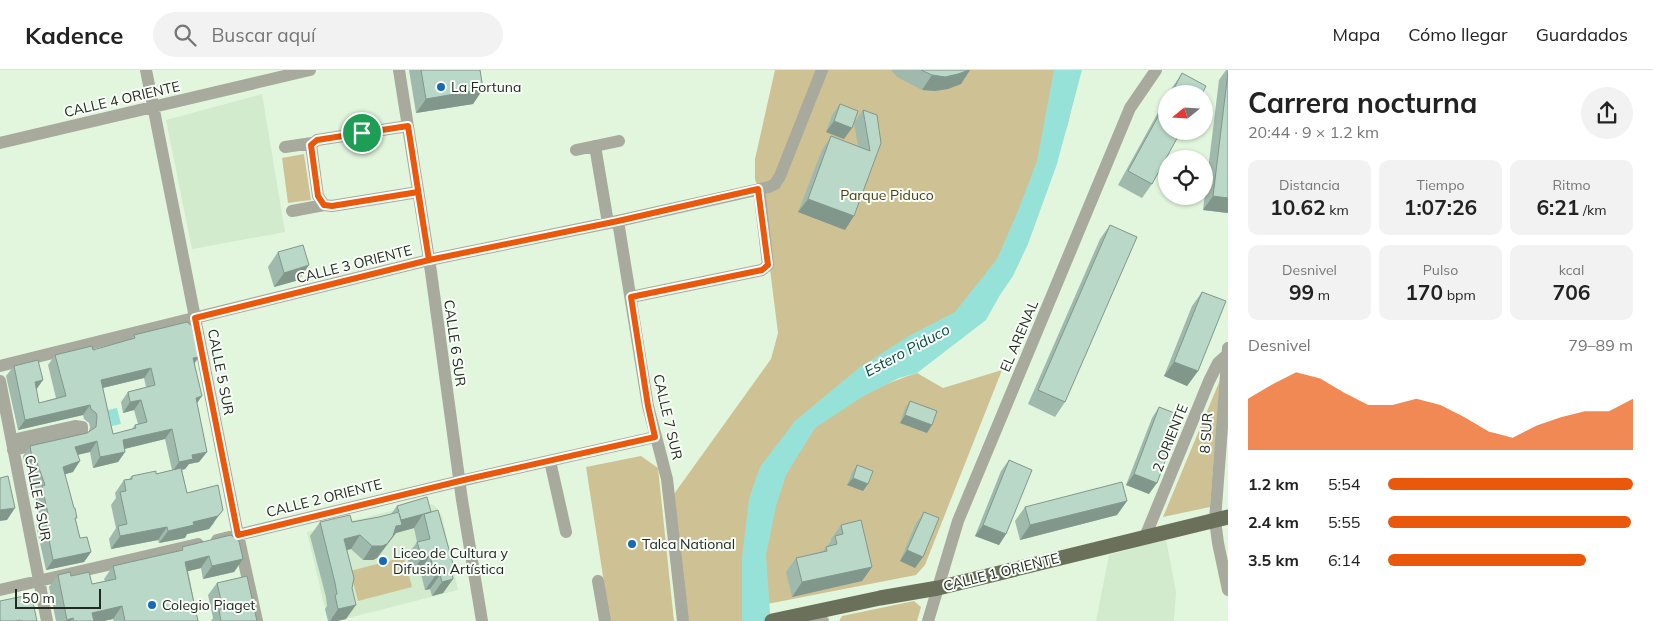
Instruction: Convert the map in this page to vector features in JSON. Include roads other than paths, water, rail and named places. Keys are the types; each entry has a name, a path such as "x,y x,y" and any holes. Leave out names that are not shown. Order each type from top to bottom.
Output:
{"main road":[{"name":"CALLE 1 ORIENTE","path":"774,620 938,588 1222,518"}],"street":[{"name":"CALLE 5 SUR","path":"146,70 238,535 257,621"},
{"name":"CALLE 4 ORIENTE","path":"0,143 153,107 284,73 310,70"},
{"name":"CALLE 6 SUR","path":"399,70 482,621"},
{"name":"CALLE 3 ORIENTE","path":"0,366 429,260 613,222 775,184 780,176 822,70"},
{"name":"EL ARENAL","path":"928,621 958,521 1130,108 1156,70"},
{"path":"285,147 317,140 408,126"},
{"path":"576,150 619,141"},
{"path":"312,142 318,196 324,205"},
{"name":"CALLE 7 SUR","path":"595,146 631,297 648,406 667,480 683,621"},
{"path":"631,297 762,270 768,265 758,189"},
{"path":"292,211 418,192"},
{"name":"8 SUR","path":"1228,352 1222,518 1218,544 1228,590"},
{"name":"2 ORIENTE","path":"1146,537 1209,381 1218,362 1228,352"},
{"name":"CALLE 4 SUR","path":"0,381 47,621"},
{"name":"CALLE 2 ORIENTE","path":"0,590 460,481 655,437"},
{"path":"550,461 566,532"},
{"path":"598,582 605,621"},
{"path":"804,614 823,621"}],"water":[{"name":"Estero Piduco","path":"1054,70 1082,70 1057,164 1028,244 1013,276 986,320 917,373 899,378 862,397 815,428 786,475 776,506 766,555 769,621 742,621 742,558 749,499 760,467 795,421 859,368 907,337 955,312 997,259 1037,161"},
{"path":"117,408 121,424 112,426 108,410"}],"place":[{"name":"La Fortuna","path":"441,87"},
{"name":"Talca National","path":"632,544"},
{"name":"Liceo de Cultura y Difusión Artística","path":"383,561"},
{"name":"Colegio Piaget","path":"152,605"}],"park label":[{"name":"Parque Piduco","path":"887,195"}]}
